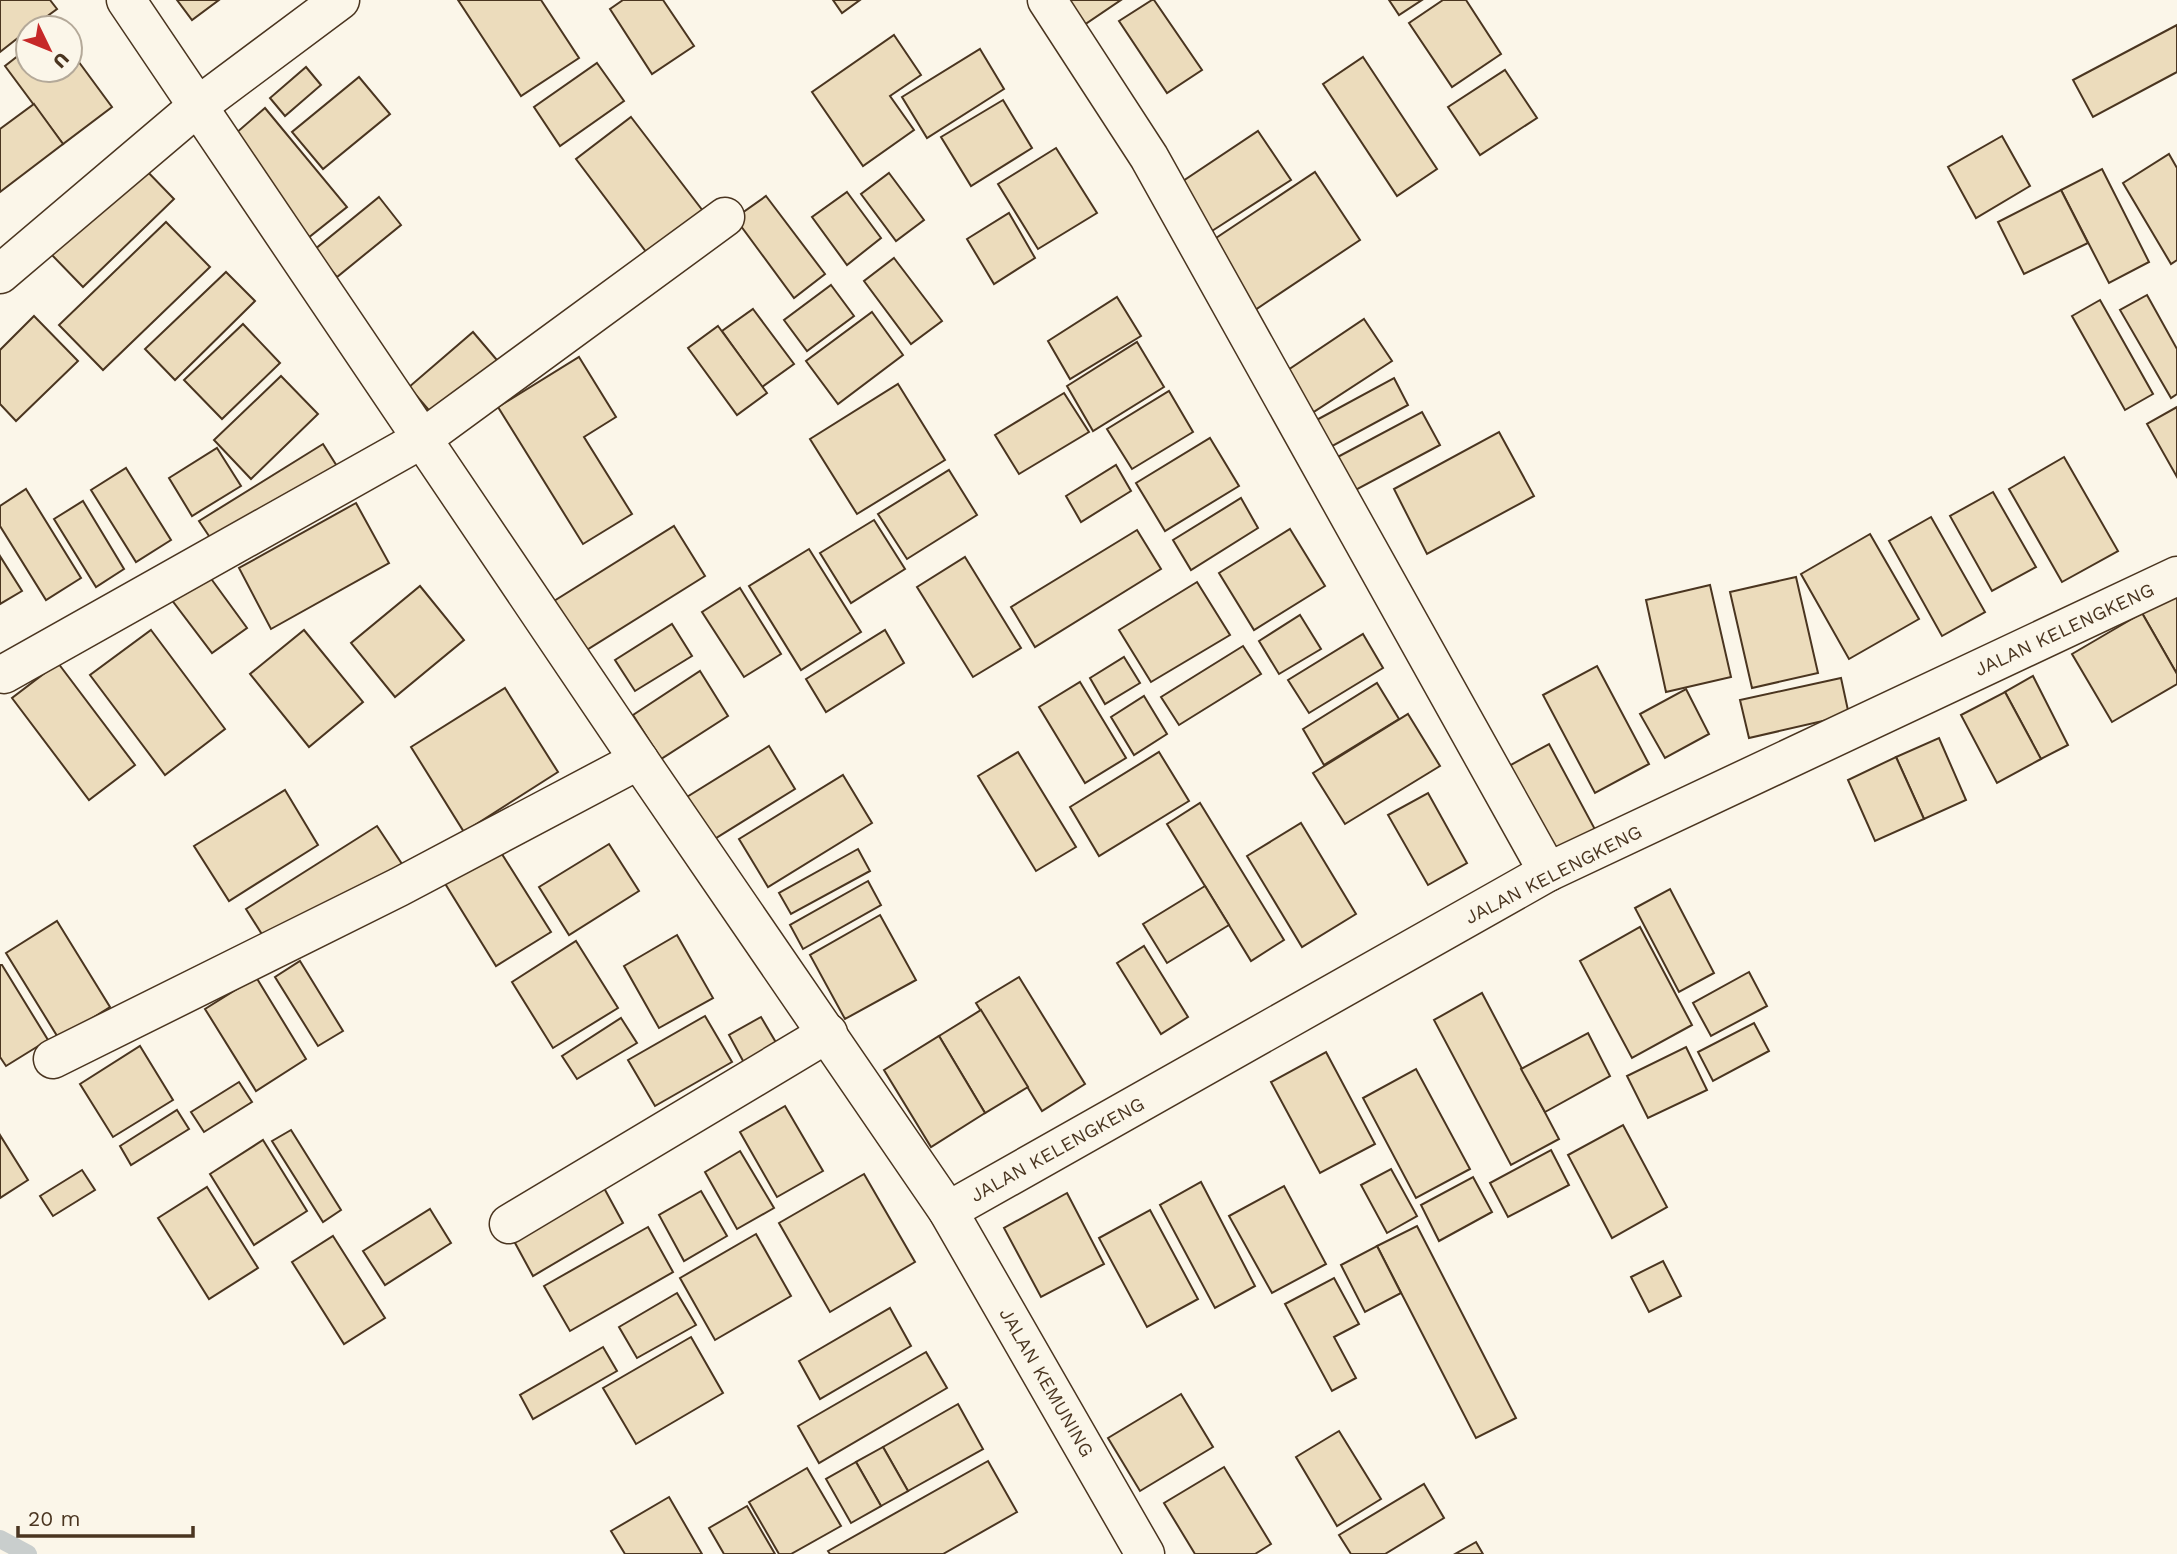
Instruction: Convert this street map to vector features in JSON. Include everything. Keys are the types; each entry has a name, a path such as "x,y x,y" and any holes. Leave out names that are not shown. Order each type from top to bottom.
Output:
{"street":[{"name":"JALAN KEMUNING","path":"126,0 639,760 948,1211 1145,1554"},
{"path":"0,274 198,106 340,0"},
{"path":"1047,0 1149,157 1548,872"},
{"path":"4,674 422,439 725,217"},
{"name":"JALAN KELENGKENG","path":"948,1211 1548,872 2177,576"},
{"path":"53,1059 399,887 639,760"},
{"path":"509,1224 828,1034"}],"building":[{"path":"0,0 50,0 57,9 50,14 14,14 14,41 0,52"},
{"path":"177,0 219,0 192,20"},
{"path":"458,0 541,0 579,58 521,96"},
{"path":"623,0 663,0 694,46 652,74 610,9"},
{"path":"833,0 860,0 842,13"},
{"path":"1064,0 1121,0 1081,27"},
{"path":"1152,0 1202,70 1167,93 1119,21"},
{"path":"1389,0 1422,0 1399,15"},
{"path":"1443,0 1466,0 1501,54 1452,87 1409,23"},
{"path":"2177,25 2177,72 2093,117 2073,80"},
{"path":"894,35 921,75 890,96 914,130 863,166 812,92"},
{"path":"980,49 1004,89 927,138 902,97"},
{"path":"1363,57 1437,169 1397,196 1323,84"},
{"path":"14,59 14,78 5,66"},
{"path":"597,63 624,101 560,146 534,107"},
{"path":"306,67 321,85 285,116 270,98"},
{"path":"84,69 112,107 63,144 18,84 84,84"},
{"path":"1505,70 1537,118 1480,155 1448,107"},
{"path":"359,77 390,114 323,169 292,132"},
{"path":"1003,100 1032,148 971,186 941,137"},
{"path":"34,104 63,144 0,192 0,129"},
{"path":"265,108 347,207 308,238 228,140"},
{"path":"631,117 703,211 647,253 576,159"},
{"path":"1258,131 1291,180 1212,231 1180,183"},
{"path":"2002,136 2030,186 1976,218 1948,167"},
{"path":"1056,148 1097,213 1038,249 998,184"},
{"path":"2169,154 2177,168 2177,260 2171,264 2123,183"},
{"path":"142,166 174,199 83,287 51,254"},
{"path":"2102,169 2149,262 2109,283 2061,190"},
{"path":"1315,172 1360,240 1255,310 1210,242"},
{"path":"889,173 924,220 896,241 861,194"},
{"path":"2061,190 2088,243 2024,274 1998,222"},
{"path":"847,192 881,238 847,265 812,217"},
{"path":"766,196 825,274 794,298 735,218"},
{"path":"379,197 401,225 337,277 314,250"},
{"path":"1009,213 1035,258 994,284 967,239"},
{"path":"166,222 210,267 103,370 59,325"},
{"path":"894,258 942,321 911,344 864,281"},
{"path":"226,272 255,301 175,380 145,349"},
{"path":"831,285 854,316 807,351 784,320"},
{"path":"2147,295 2177,349 2177,394 2171,398 2120,310"},
{"path":"1117,297 1141,336 1070,379 1048,341"},
{"path":"2100,300 2153,394 2125,410 2072,316"},
{"path":"753,309 794,364 762,387 722,331"},
{"path":"872,312 903,355 838,404 806,361"},
{"path":"34,316 78,361 16,421 0,404 0,350"},
{"path":"1364,319 1392,361 1312,413 1285,372"},
{"path":"243,324 280,363 222,419 184,380"},
{"path":"718,326 767,393 737,415 688,348"},
{"path":"473,332 502,366 439,422 409,387"},
{"path":"1137,342 1164,387 1093,431 1067,386"},
{"path":"579,357 616,417 584,437 632,514 583,544 498,407"},
{"path":"281,376 318,414 251,479 214,440"},
{"path":"1394,378 1408,405 1325,450 1311,423"},
{"path":"898,384 945,460 857,514 810,439"},
{"path":"1169,391 1193,432 1132,469 1107,429"},
{"path":"1064,393 1089,432 1019,474 995,435"},
{"path":"2177,407 2177,477 2147,424"},
{"path":"1422,412 1440,445 1350,493 1332,460"},
{"path":"1499,432 1534,496 1427,554 1394,489"},
{"path":"1210,438 1239,486 1165,531 1136,483"},
{"path":"323,444 340,471 217,548 199,521"},
{"path":"217,448 241,486 192,516 169,478"},
{"path":"2064,457 2118,551 2062,582 2009,489"},
{"path":"1116,465 1131,491 1081,522 1066,496"},
{"path":"126,468 171,540 136,562 91,490"},
{"path":"949,470 977,515 907,559 878,514"},
{"path":"26,489 81,578 46,600 0,526 0,506"},
{"path":"1993,492 2036,567 1992,591 1950,516"},
{"path":"1241,498 1258,528 1191,570 1173,540"},
{"path":"83,501 124,569 96,587 54,519"},
{"path":"356,503 389,563 271,629 239,568"},
{"path":"1931,517 1985,612 1942,636 1889,541"},
{"path":"874,520 905,569 851,603 820,553"},
{"path":"674,526 705,576 577,656 546,606"},
{"path":"1290,529 1325,586 1254,630 1219,573"},
{"path":"1137,530 1161,569 1035,647 1011,607"},
{"path":"1870,534 1919,619 1849,659 1801,574"},
{"path":"809,549 861,632 801,670 749,586"},
{"path":"0,556 22,591 0,604"},
{"path":"965,557 1021,648 973,677 917,587"},
{"path":"204,569 247,628 212,653 168,595"},
{"path":"1796,577 1818,673 1752,688 1730,592"},
{"path":"1197,582 1230,635 1151,682 1119,630"},
{"path":"1710,585 1731,677 1666,692 1646,600"},
{"path":"420,586 464,640 395,697 351,643"},
{"path":"740,588 781,654 744,677 702,612"},
{"path":"2177,592 2177,674 2142,613"},
{"path":"2142,613 2177,674 2177,684 2112,722 2072,654"},
{"path":"1300,615 1321,649 1279,674 1259,641"},
{"path":"672,624 692,656 635,691 615,660"},
{"path":"151,630 225,729 165,775 90,675"},
{"path":"304,630 363,702 309,747 250,674"},
{"path":"885,630 904,663 826,712 806,679"},
{"path":"1363,634 1383,668 1309,713 1288,680"},
{"path":"1243,646 1261,674 1179,725 1161,697"},
{"path":"1124,657 1140,683 1105,704 1090,678"},
{"path":"58,663 135,765 89,800 12,698"},
{"path":"1597,666 1649,764 1595,793 1543,695"},
{"path":"700,671 728,716 661,759 633,715"},
{"path":"2033,676 2068,745 2041,759 2005,692"},
{"path":"1841,678 1849,715 1749,738 1740,700"},
{"path":"1080,682 1126,758 1085,783 1039,707"},
{"path":"1377,683 1399,719 1324,765 1303,729"},
{"path":"505,688 558,772 464,832 411,747"},
{"path":"1686,689 1709,734 1665,758 1640,714"},
{"path":"2005,692 2041,759 1997,783 1961,715"},
{"path":"1144,696 1167,734 1134,755 1111,717"},
{"path":"1408,714 1440,766 1345,824 1313,773"},
{"path":"1939,738 1966,800 1924,819 1896,757"},
{"path":"1549,744 1598,835 1546,863 1498,772"},
{"path":"769,746 795,789 708,843 682,800"},
{"path":"1018,752 1076,847 1036,871 978,776"},
{"path":"1159,752 1189,801 1099,856 1070,807"},
{"path":"1896,757 1924,819 1875,841 1848,780"},
{"path":"843,775 872,823 768,887 739,839"},
{"path":"285,790 318,845 229,901 194,846"},
{"path":"1428,793 1467,863 1428,885 1388,815"},
{"path":"1200,803 1284,940 1251,961 1167,824"},
{"path":"1301,823 1356,914 1302,947 1247,856"},
{"path":"377,826 402,864 270,947 246,909"},
{"path":"495,843 551,932 496,966 441,877"},
{"path":"609,844 639,891 569,935 539,887"},
{"path":"858,849 870,871 791,914 779,893"},
{"path":"868,881 881,905 803,949 790,925"},
{"path":"1205,886 1229,925 1167,963 1143,924"},
{"path":"1670,889 1714,973 1679,992 1635,908"},
{"path":"880,915 916,980 845,1019 810,955"},
{"path":"57,921 110,1007 59,1039 6,953"},
{"path":"1640,927 1692,1025 1632,1058 1580,961"},
{"path":"677,935 713,998 659,1028 624,966"},
{"path":"576,941 618,1008 553,1048 512,982"},
{"path":"1144,946 1188,1017 1161,1034 1117,963"},
{"path":"300,961 343,1031 318,1046 275,977"},
{"path":"0,965 48,1040 6,1066 0,1057"},
{"path":"1749,972 1767,1006 1711,1036 1693,1003"},
{"path":"256,977 306,1059 256,1091 205,1009"},
{"path":"1019,977 1085,1084 1042,1111 976,1003"},
{"path":"1482,993 1559,1139 1511,1165 1434,1020"},
{"path":"981,1010 1028,1087 985,1113 939,1036"},
{"path":"705,1016 732,1062 655,1106 628,1060"},
{"path":"761,1017 781,1051 748,1070 729,1035"},
{"path":"621,1018 637,1043 577,1079 562,1056"},
{"path":"1754,1023 1769,1051 1713,1081 1698,1052"},
{"path":"1588,1033 1610,1076 1545,1112 1521,1069"},
{"path":"939,1036 985,1113 931,1147 884,1070"},
{"path":"140,1046 173,1100 113,1137 80,1084"},
{"path":"1686,1047 1707,1090 1648,1118 1627,1076"},
{"path":"1326,1052 1375,1144 1320,1173 1271,1082"},
{"path":"1416,1069 1470,1169 1416,1198 1363,1098"},
{"path":"239,1082 252,1102 204,1132 191,1112"},
{"path":"785,1106 823,1171 777,1197 740,1132"},
{"path":"177,1110 189,1129 131,1165 120,1146"},
{"path":"1623,1125 1667,1207 1612,1238 1568,1155"},
{"path":"291,1130 341,1210 323,1222 272,1141"},
{"path":"0,1135 28,1180 0,1198"},
{"path":"263,1140 307,1211 254,1245 210,1174"},
{"path":"1551,1150 1569,1185 1508,1217 1490,1183"},
{"path":"740,1151 774,1208 737,1229 705,1172"},
{"path":"1391,1169 1417,1216 1387,1233 1361,1185"},
{"path":"82,1170 95,1190 53,1216 40,1196"},
{"path":"864,1174 915,1262 830,1312 779,1223"},
{"path":"1473,1177 1492,1212 1439,1241 1421,1205"},
{"path":"1201,1182 1255,1286 1215,1308 1160,1205"},
{"path":"1284,1186 1326,1264 1272,1293 1229,1216"},
{"path":"207,1187 258,1268 209,1299 158,1218"},
{"path":"604,1188 623,1223 533,1276 514,1241"},
{"path":"701,1191 727,1236 684,1261 659,1215"},
{"path":"1067,1193 1104,1264 1041,1297 1004,1228"},
{"path":"430,1209 451,1243 385,1285 363,1251"},
{"path":"1150,1210 1198,1299 1147,1327 1099,1238"},
{"path":"1417,1226 1516,1418 1476,1438 1377,1246"},
{"path":"648,1227 673,1272 570,1331 544,1286"},
{"path":"756,1234 791,1296 715,1340 680,1278"},
{"path":"333,1236 385,1318 344,1344 292,1262"},
{"path":"1377,1246 1401,1293 1365,1312 1341,1265"},
{"path":"1663,1261 1681,1296 1649,1312 1631,1277"},
{"path":"1334,1278 1359,1324 1334,1337 1356,1378 1332,1391 1285,1304"},
{"path":"677,1293 696,1325 637,1358 619,1327"},
{"path":"890,1308 911,1346 820,1399 799,1361"},
{"path":"691,1337 723,1393 636,1444 603,1388"},
{"path":"603,1347 617,1371 533,1419 520,1395"},
{"path":"926,1352 947,1388 819,1463 798,1426"},
{"path":"1181,1394 1213,1447 1140,1491 1108,1438"},
{"path":"958,1404 983,1449 908,1491 883,1447"},
{"path":"1339,1431 1381,1499 1337,1526 1296,1457"},
{"path":"883,1447 908,1491 881,1506 856,1462"},
{"path":"988,1461 1017,1512 943,1554 830,1554 828,1551"},
{"path":"856,1462 881,1506 851,1523 826,1479"},
{"path":"1224,1467 1271,1544 1255,1554 1195,1554 1164,1503"},
{"path":"807,1468 841,1526 791,1554 779,1554 749,1502"},
{"path":"1424,1484 1444,1518 1385,1554 1351,1554 1339,1535"},
{"path":"669,1497 702,1554 625,1554 611,1531"},
{"path":"747,1506 775,1554 724,1554 709,1528"},
{"path":"1476,1542 1483,1554 1455,1554"}],"waterway":[{"path":"0,1539 28,1554"}]}
